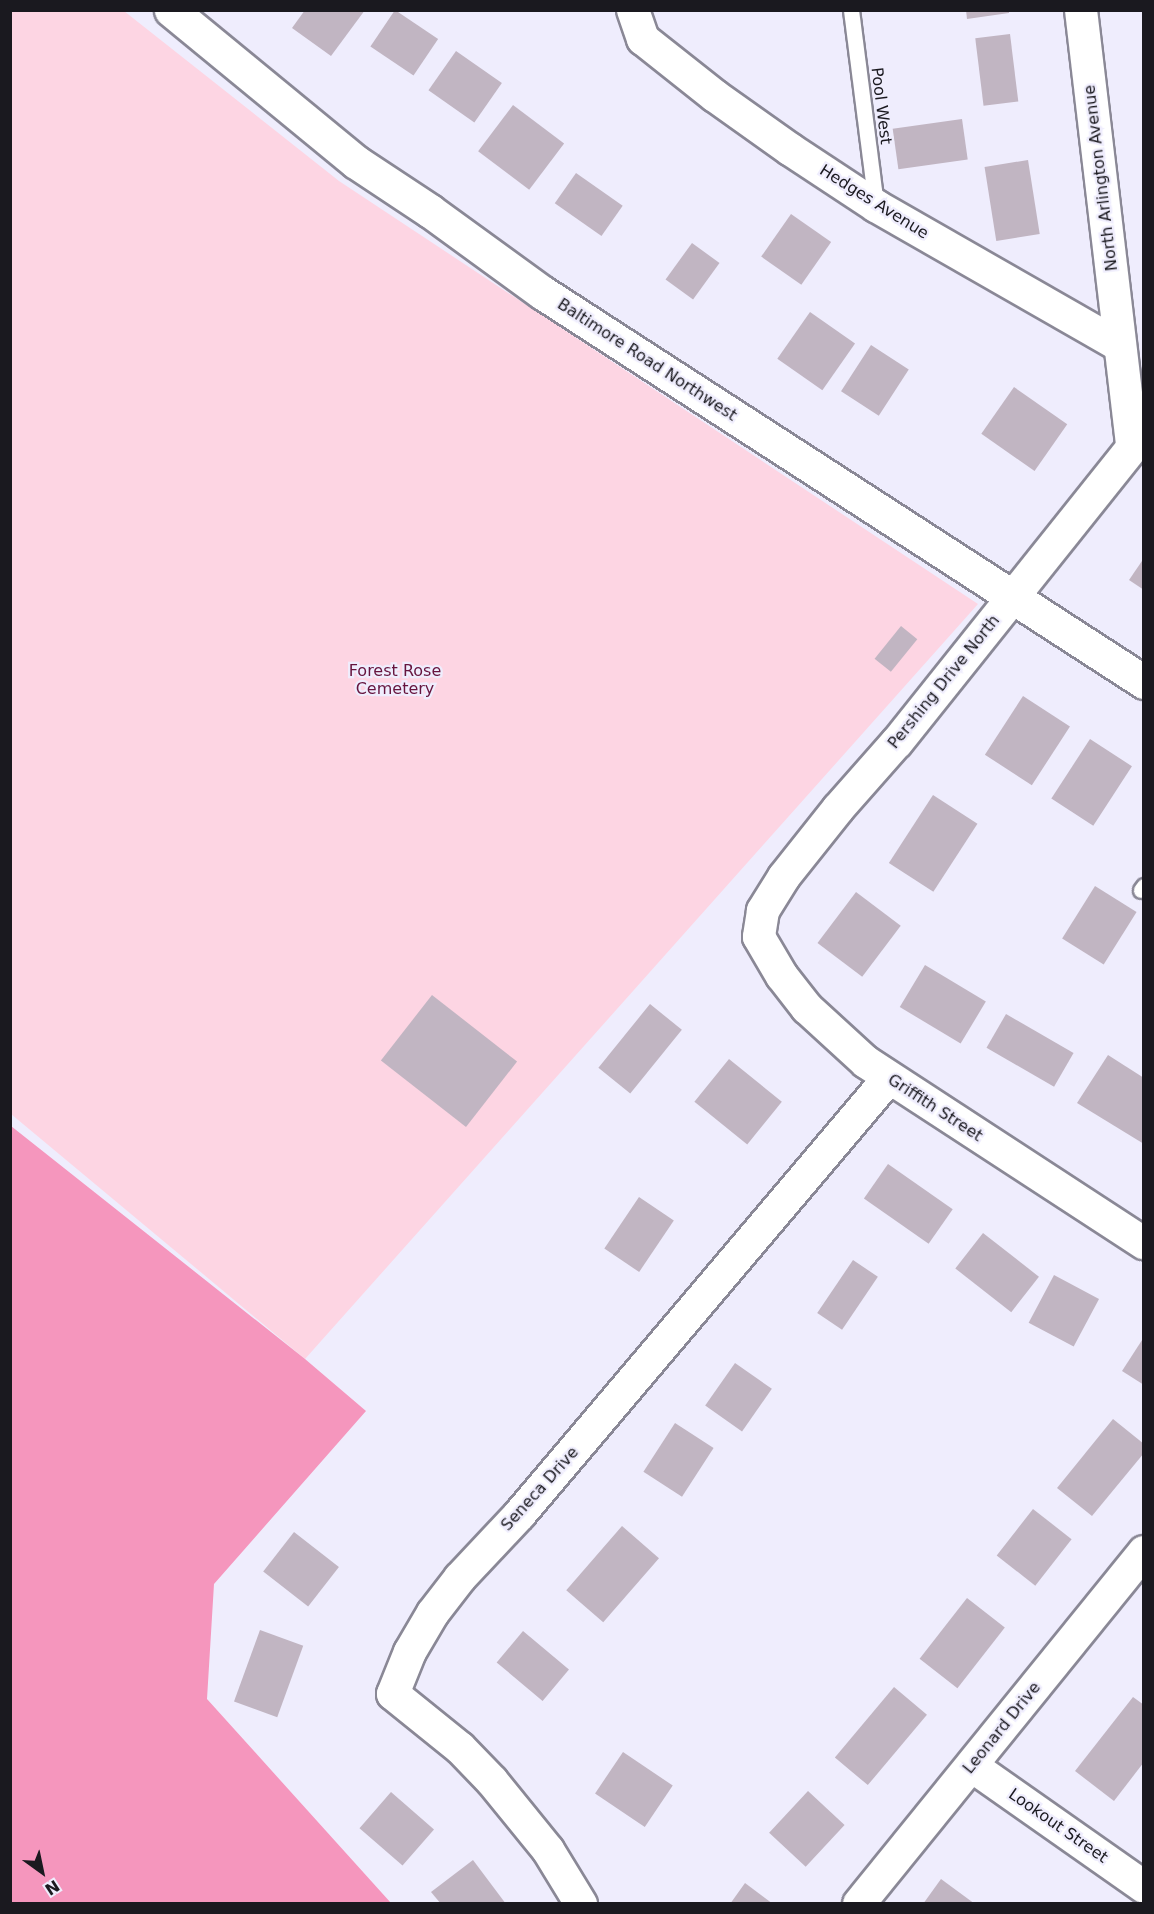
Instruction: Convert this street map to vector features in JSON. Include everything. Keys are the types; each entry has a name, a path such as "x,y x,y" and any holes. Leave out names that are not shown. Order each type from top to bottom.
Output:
{"main road":[{"name":"Baltimore Road Northwest","path":"171,10 356,162 543,293 1143,682"}],"street":[{"name":"North Arlington Avenue","path":"1081,10 1119,345 1138,440"},
{"name":"Hedges Avenue","path":"638,25 715,96 876,206 1119,345"},
{"name":"Pershing Drive North","path":"759,937 763,910 784,877 897,742 1138,440"},
{"name":"Griffith Street","path":"759,937 782,976 807,1008 866,1062 1143,1243"},
{"name":"Seneca Drive","path":"581,1904 548,1850 492,1780 460,1749 393,1694 410,1652 433,1613 459,1578 551,1478 889,1078"},
{"name":"Leonard Drive","path":"859,1904 1143,1552"},
{"name":"Lookout Street","path":"972,1766 1143,1887"}],"lane":[{"name":"Pool West","path":"851,10 876,206"}],"green space":[{"name":"Forest Rose Cemetery","path":"10,11 124,11 339,181 978,604 305,1359 11,1114"}],"shaded area":[{"path":"11,1126 305,1359 366,1411 214,1584 207,1699 391,1903 11,1903"}],"building":[{"path":"305,10 365,10 331,56 292,28"},
{"path":"395,10 438,39 414,76 370,46"},
{"path":"966,10 1009,10 1009,13 967,19"},
{"path":"1010,34 1018,101 984,106 975,38"},
{"path":"456,51 502,83 474,122 428,90"},
{"path":"513,105 564,144 529,190 478,151"},
{"path":"962,119 968,160 898,169 893,129"},
{"path":"1028,160 1040,234 996,241 985,167"},
{"path":"576,173 623,206 601,236 555,203"},
{"path":"791,214 831,242 801,285 761,257"},
{"path":"692,243 720,263 693,299 666,279"},
{"path":"810,312 855,344 822,390 777,359"},
{"path":"871,345 909,370 879,416 841,391"},
{"path":"1014,387 1067,424 1035,471 981,434"},
{"path":"1144,558 1144,590 1129,580"},
{"path":"901,626 917,639 891,672 875,659"},
{"path":"1023,696 1070,726 1032,785 985,755"},
{"path":"1090,739 1132,766 1093,826 1051,799"},
{"path":"933,795 977,824 933,892 889,863"},
{"path":"1095,886 1137,912 1104,965 1062,939"},
{"path":"856,892 901,926 862,977 817,943"},
{"path":"925,965 986,1002 961,1044 900,1007"},
{"path":"432,995 517,1061 466,1127 381,1060"},
{"path":"650,1004 682,1030 630,1094 598,1068"},
{"path":"1006,1014 1074,1053 1054,1087 987,1048"},
{"path":"1108,1055 1144,1078 1144,1144 1077,1103"},
{"path":"729,1059 782,1102 747,1145 694,1102"},
{"path":"888,1164 953,1209 929,1244 864,1198"},
{"path":"639,1197 674,1220 639,1272 604,1248"},
{"path":"983,1233 1039,1277 1011,1312 955,1268"},
{"path":"853,1260 878,1277 842,1330 817,1313"},
{"path":"1054,1275 1099,1299 1074,1347 1029,1323"},
{"path":"1144,1337 1144,1385 1122,1371"},
{"path":"735,1363 772,1389 742,1431 705,1406"},
{"path":"1113,1419 1144,1444 1144,1453 1092,1516 1057,1488"},
{"path":"675,1423 714,1448 682,1497 643,1472"},
{"path":"1033,1509 1072,1539 1035,1586 997,1555"},
{"path":"622,1526 659,1558 603,1622 566,1590"},
{"path":"294,1532 339,1567 308,1606 263,1571"},
{"path":"967,1598 1005,1628 957,1688 920,1659"},
{"path":"260,1630 303,1646 277,1717 234,1701"},
{"path":"523,1631 569,1670 543,1701 497,1662"},
{"path":"894,1687 927,1715 868,1785 835,1757"},
{"path":"1133,1697 1144,1705 1144,1762 1114,1801 1075,1771"},
{"path":"623,1752 673,1786 645,1827 595,1793"},
{"path":"808,1791 845,1825 806,1867 769,1833"},
{"path":"391,1792 434,1829 403,1866 360,1828"},
{"path":"473,1860 506,1904 441,1904 431,1892"},
{"path":"941,1879 975,1904 923,1904"},
{"path":"745,1883 773,1904 730,1904"}]}
